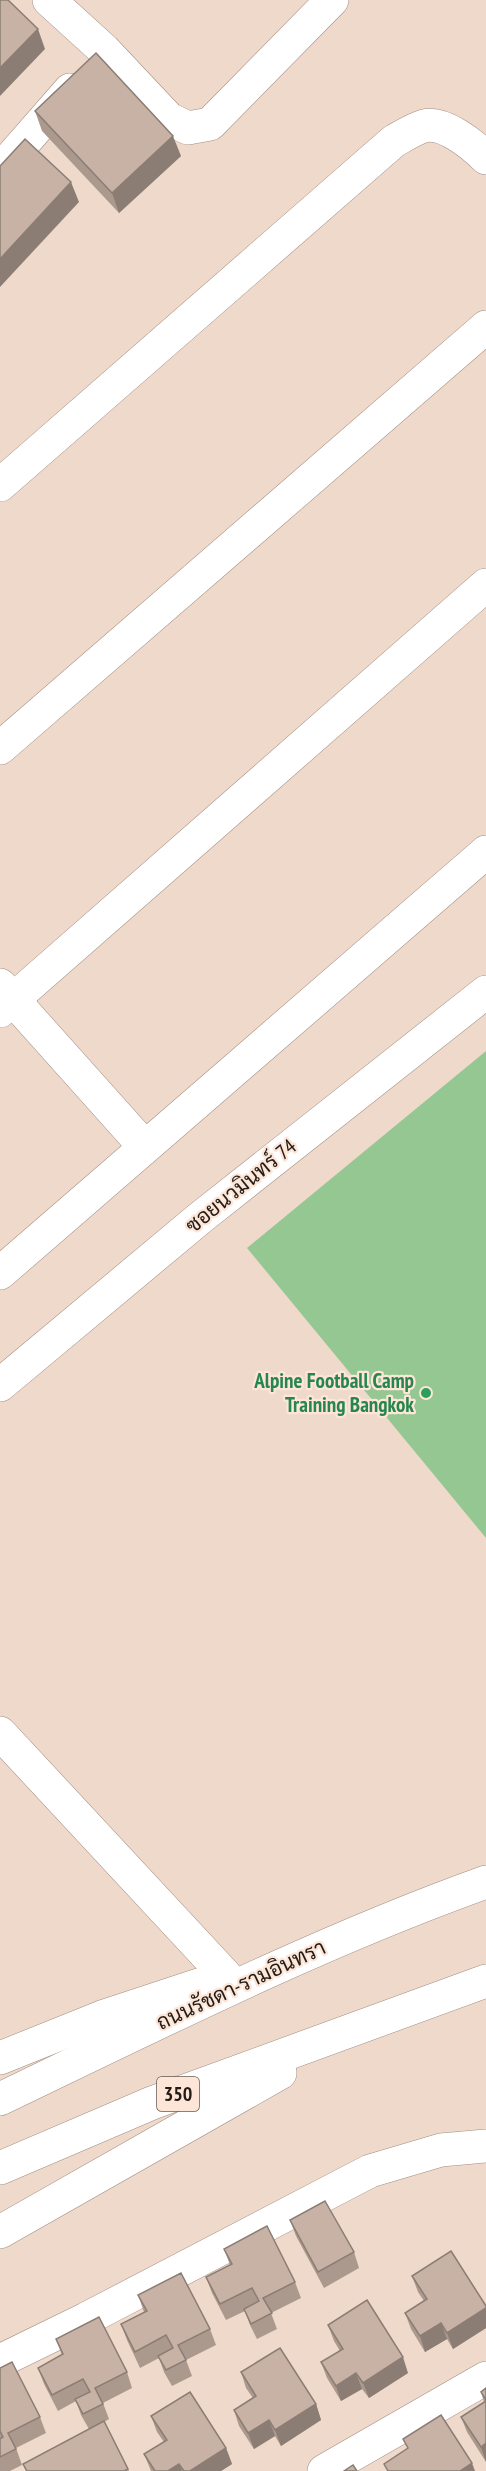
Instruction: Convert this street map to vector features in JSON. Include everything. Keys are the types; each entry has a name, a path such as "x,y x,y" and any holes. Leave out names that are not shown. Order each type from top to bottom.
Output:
{"street":[{"path":"49,0 104,50 170,119 188,128 210,124 315,6"},
{"path":"0,170 104,50"},
{"path":"0,485 393,141 426,126 449,130 475,147 486,158"},
{"path":"0,748 486,327"},
{"path":"144,1146 4,999 486,585"},
{"path":"0,1273 486,852"},
{"name":"ซอยนวมินทร์ 74","path":"0,1384 200,1218 486,992"},
{"path":"0,1733 226,1976"},
{"name":"ถนนรัชดา-รามอินทรา","path":"0,2099 299,1957 486,1882"},
{"path":"0,2058 102,2017 226,1976 299,1957"},
{"name":"350","path":"0,2168 152,2103 486,1981"},
{"path":"0,2232 360,2028"},
{"path":"0,2361 86,2319 370,2171 441,2150 486,2146"},
{"path":"324,2471 486,2378"}],"green space":[{"name":"Alpine Football Camp Training Bangkok","path":"486,1051 486,1538 247,1248"}],"building":[{"path":"0,0 8,0 38,29 0,68"},
{"path":"96,53 173,136 112,193 35,111"},
{"path":"25,139 71,182 0,259 0,166"},
{"path":"325,2201 354,2252 318,2272 290,2220"},
{"path":"267,2226 295,2282 263,2298 272,2313 251,2324 244,2309 259,2301 252,2288 220,2304 206,2277 232,2264 224,2249"},
{"path":"451,2251 486,2308 447,2333 441,2323 420,2336 405,2313 427,2299 412,2276"},
{"path":"181,2273 210,2329 178,2345 186,2360 166,2370 158,2356 173,2348 166,2335 135,2352 121,2324 147,2311 138,2295"},
{"path":"367,2300 403,2357 363,2383 356,2373 336,2386 321,2362 343,2349 328,2325"},
{"path":"99,2317 127,2372 95,2388 103,2404 83,2414 75,2399 90,2392 83,2379 52,2395 38,2368 63,2354 56,2339"},
{"path":"280,2348 316,2404 275,2430 269,2420 248,2433 234,2410 256,2396 241,2372"},
{"path":"12,2362 40,2417 8,2433 16,2449 0,2457 0,2439 3,2437 0,2431 0,2368"},
{"path":"486,2388 486,2400 481,2392"},
{"path":"190,2392 226,2448 190,2471 184,2471 179,2464 168,2471 155,2471 144,2454 167,2440 151,2416"},
{"path":"486,2401 486,2443 481,2447 461,2417"},
{"path":"441,2415 472,2463 460,2471 388,2471 384,2464 408,2448 403,2439"},
{"path":"104,2421 128,2469 124,2471 27,2471 23,2464"},
{"path":"353,2465 357,2471 344,2471"}],"place":[{"name":"Alpine Football Camp Training Bangkok","path":"426,1393"}]}
